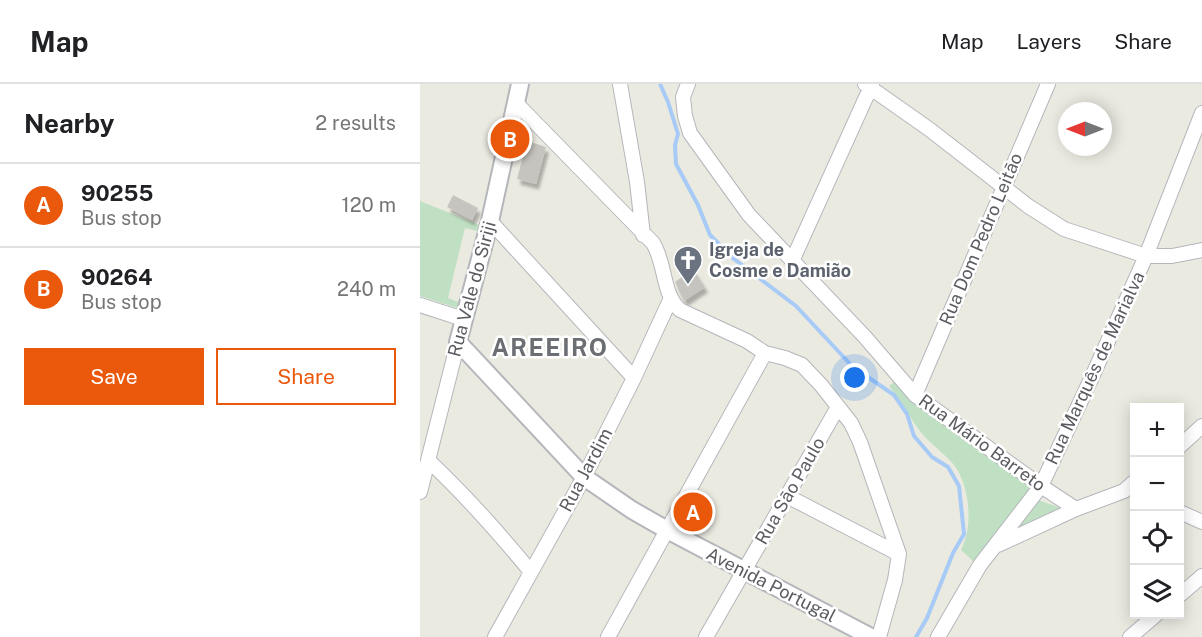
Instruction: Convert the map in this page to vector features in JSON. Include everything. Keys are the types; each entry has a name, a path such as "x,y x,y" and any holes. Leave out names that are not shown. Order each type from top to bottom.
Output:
{"street":[{"name":"Rua Vale do Siriji","path":"420,492 490,221 520,84"},
{"path":"620,84 637,182 643,235"},
{"name":"Rua Dom Pedro Leitão","path":"915,395 1048,84"},
{"path":"793,260 869,85 1004,185 1028,206 1064,229 1146,256 1172,256 1202,250"},
{"name":"Rua Mário Barreto","path":"686,91 685,116 690,133 749,215 865,337 915,395 1076,509"},
{"path":"516,103 657,251 671,298 681,310 747,340 765,353 785,357 802,365 851,423 860,442 898,554 896,580 879,637"},
{"name":"Rua Marquês de Marialva","path":"938,637 980,565 1041,486 1146,256 1202,113"},
{"path":"490,221 634,378"},
{"name":"Rua Jardim","path":"501,635 531,572 584,477 634,378 671,298"},
{"path":"420,305 463,319"},
{"name":"Avenida Portugal","path":"458,342 584,477 632,510 667,530 871,637"},
{"path":"609,637 765,353"},
{"name":"Rua São Paulo","path":"706,637 838,407"},
{"path":"1184,442 1202,426"},
{"path":"425,466 457,488 493,526 531,572"},
{"path":"995,546 1076,509 1130,489"},
{"path":"787,496 898,554"},
{"path":"1184,514 1202,522"},
{"path":"1184,591 1202,576"},
{"path":"1130,637 1152,619"}],"green space":[{"path":"420,201 482,226 481,232 465,228 448,298 461,303 460,309 420,296"},
{"path":"898,379 1034,491 974,562 961,550 967,530 968,509 961,478 954,465 924,436 889,386"},
{"path":"1038,500 1064,509 1012,534"}],"building":[{"path":"527,141 546,147 536,184 517,179"},
{"path":"453,195 478,208 472,220 447,207"},
{"name":"Igreja de Cosme e Damião","path":"693,269 705,287 684,301 675,282"}],"waterway":[{"path":"660,84 678,134 675,145 676,164 698,205 710,235 734,259 796,306 852,366 894,395 907,414 914,436 932,457 948,467 959,486 964,534 953,553 927,618 916,637"}],"place":[{"name":"90264","path":"510,139"},
{"name":"Igreja de Cosme e Damião","path":"688,286"},
{"name":"90255","path":"693,512"}],"district":[{"name":"AREEIRO","path":"550,348"}]}
